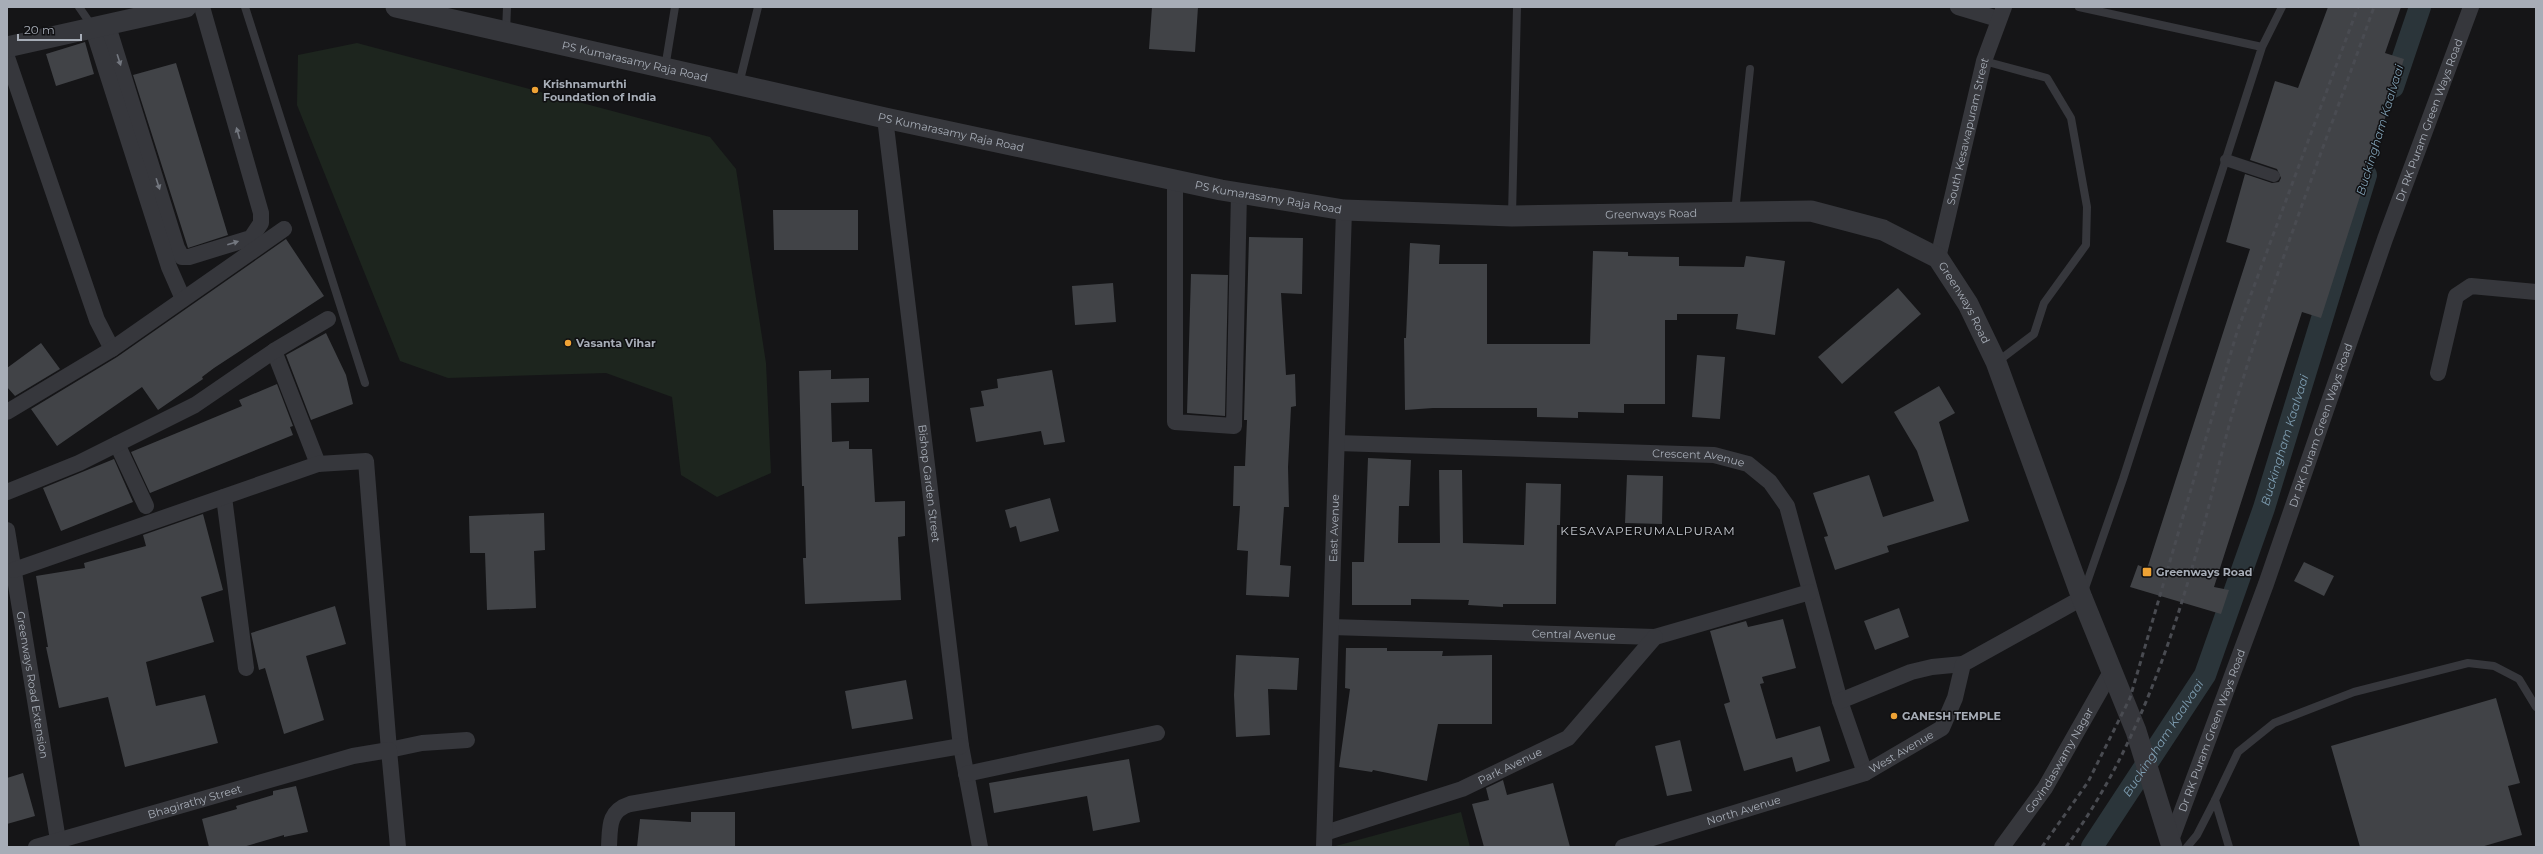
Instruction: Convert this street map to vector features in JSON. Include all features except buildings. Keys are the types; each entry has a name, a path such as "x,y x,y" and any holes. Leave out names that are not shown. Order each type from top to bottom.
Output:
{"street":[{"path":"7,47 99,25 186,7"},
{"path":"99,25 177,248 182,256 189,257 251,238 261,223 261,213 202,7"},
{"name":"PS Kumarasamy Raja Road","path":"396,7 885,118 1239,192 1344,210 1512,216"},
{"path":"1958,7 2001,13"},
{"name":"Dr RK Puram Green Ways Road","path":"2176,846 2385,239 2471,7"},
{"name":"South Kesawapuram Street","path":"1938,258 1984,61 2001,13"},
{"path":"99,25 169,267 183,299"},
{"path":"7,57 97,320 112,349"},
{"name":"Bishop Garden Street","path":"885,118 961,746 980,847"},
{"path":"2226,160 2274,176"},
{"path":"1176,180 1175,422 1234,426 1239,192"},
{"name":"East Avenue","path":"1324,840 1344,210"},
{"name":"Greenways Road","path":"1512,216 1812,211 1883,230 1938,258 1968,304 1996,362 2082,598 2136,731 2159,811 2176,846"},
{"path":"7,412 112,349 284,229"},
{"path":"2438,373 2456,296 2463,289 2471,286 2536,292"},
{"path":"7,492 79,464 195,405 274,351 328,319"},
{"path":"274,351 318,464"},
{"name":"Crescent Avenue","path":"1337,443 1714,455 1748,464 1770,482 1788,506 1840,700 1865,773"},
{"path":"117,444 146,506"},
{"path":"12,579 224,497 318,464 366,461 388,750 398,847"},
{"path":"224,497 246,668"},
{"name":"Greenways Road Extension","path":"7,530 12,579 58,840"},
{"name":"Central Avenue","path":"1331,627 1655,637 1810,592"},
{"path":"1840,700 1912,672 1932,667 1963,664 2082,598"},
{"name":"Park Avenue","path":"1324,840 1462,789 1568,738 1655,637"},
{"name":"West Avenue","path":"1865,773 1942,728 1955,698 1963,664"},
{"name":"Govindaswamy Nagar","path":"2002,847 2045,788 2112,670"},
{"path":"966,774 1157,733"},
{"name":"Bhagirathy Street","path":"36,847 353,756 422,743 467,740"},
{"path":"609,847 610,820 618,809 630,804 961,746"},
{"name":"North Avenue","path":"1623,847 1865,773"}],"lane":[{"path":"79,7 99,25"},
{"path":"245,7 365,382"},
{"path":"506,33 507,7"},
{"path":"665,68 675,7"},
{"path":"738,85 758,7"},
{"path":"1512,216 1517,7"},
{"path":"2079,7 2262,47"},
{"path":"2082,598 2123,479 2262,47 2282,7"},
{"path":"1984,61 2047,78 2071,118 2087,207 2086,245 2044,303 2034,334 1996,362"},
{"path":"1735,212 1750,69"},
{"path":"2176,846 2197,835 2238,752 2274,723 2354,692 2468,663 2494,666 2519,679 2536,707"},
{"path":"2215,800 2229,847"}],"shaded area":[{"path":"357,43 710,137 736,169 766,363 771,473 717,497 681,475 672,397 606,373 448,378 400,361 297,105 298,55"},
{"path":"1461,812 1470,847 1332,847"}],"waterway":[{"name":"Buckingham Kaalvaai","path":"2393,87 2420,7"},
{"name":"Buckingham Kaalvaai","path":"2092,847 2205,675 2264,508 2366,175"}],"railway":[{"path":"2042,847 2088,782 2130,698 2237,332 2358,7"},
{"path":"2066,847 2091,810 2113,772 2133,732 2166,649 2193,564 2229,426 2253,346 2286,249 2374,7"}],"place":[{"name":"Krishnamurthi Foundation of India","path":"535,90"},
{"name":"Vasanta Vihar","path":"568,343"},
{"name":"Greenways Road","path":"2147,572"},
{"name":"GANESH TEMPLE","path":"1894,716"}],"district":[{"name":"KESAVAPERUMALPURAM","path":"1648,531"}]}
